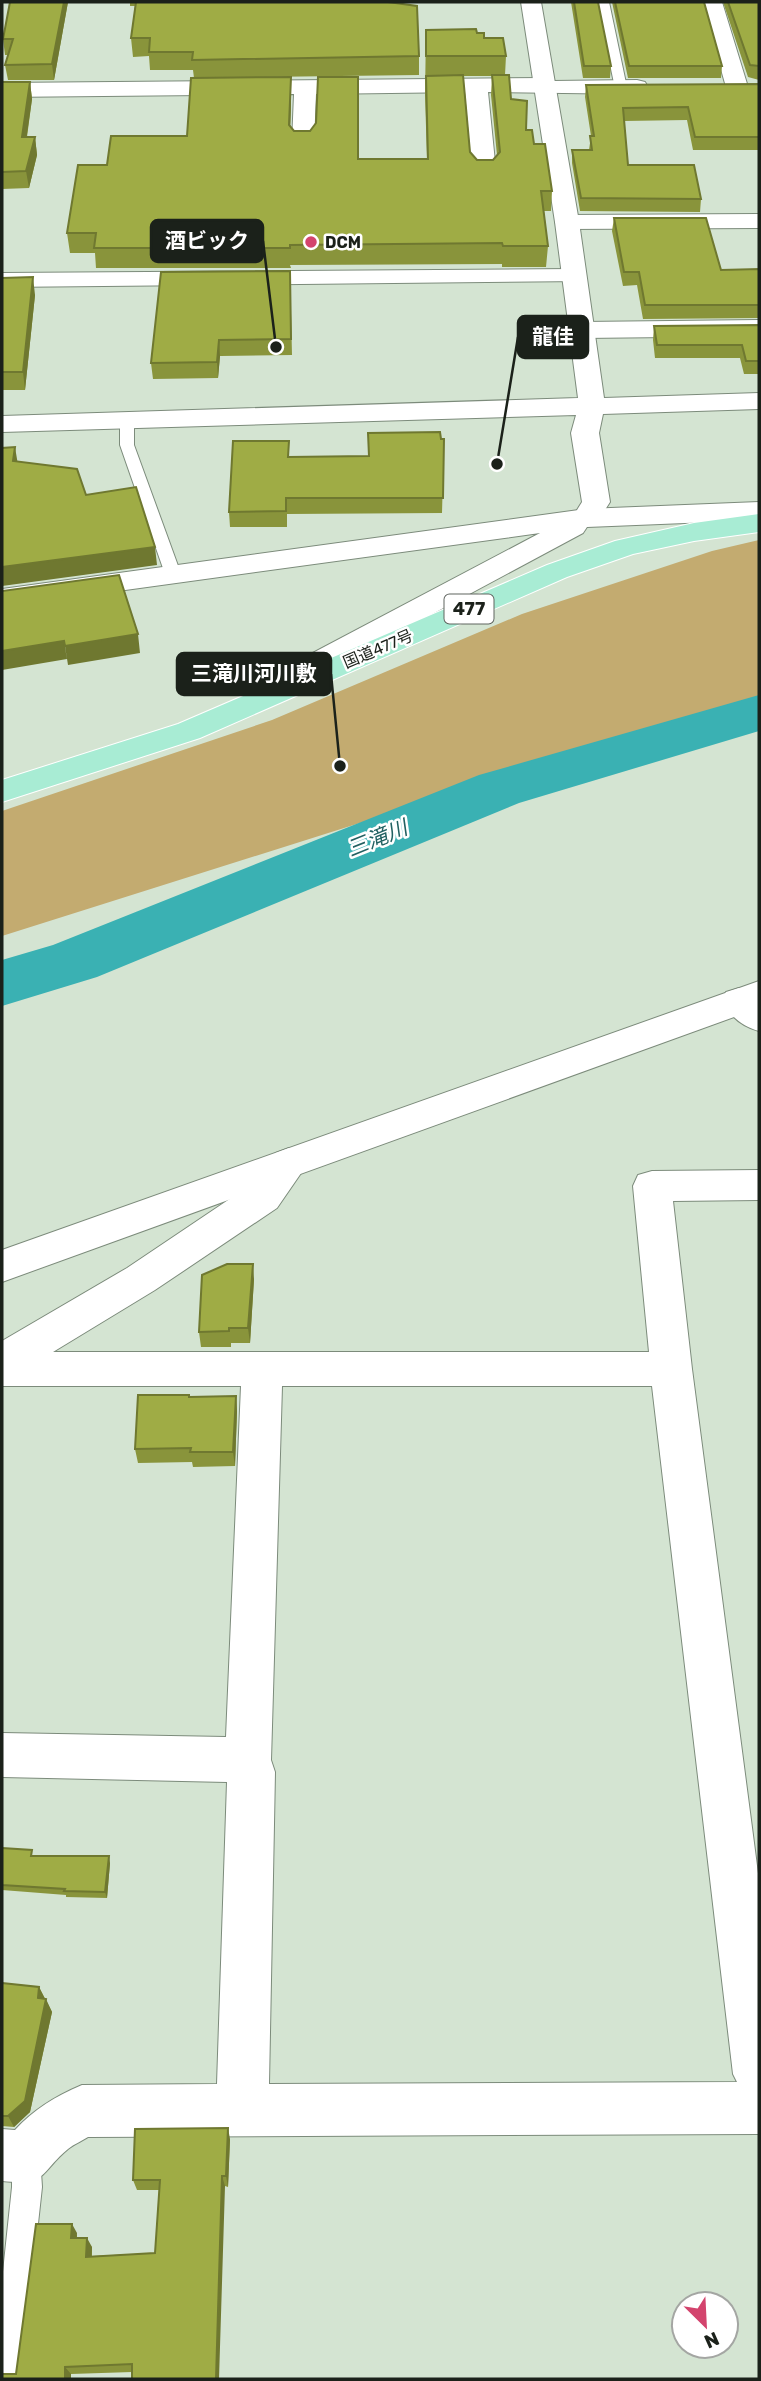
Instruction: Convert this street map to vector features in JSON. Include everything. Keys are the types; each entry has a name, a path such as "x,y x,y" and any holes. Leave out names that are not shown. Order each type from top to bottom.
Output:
{"highway":[{"name":"国道477号","path":"2,791 189,731 557,571 625,547 694,532 759,523"}],"street":[{"path":"189,731 557,538 586,518 596,502 585,433 592,406 583,330 531,2"},
{"path":"711,87 748,87 712,2"},
{"path":"476,86 484,172"},
{"path":"2,90 660,87"},
{"path":"303,143 305,88"},
{"path":"567,222 759,221"},
{"path":"2,280 574,276"},
{"path":"583,330 759,328"},
{"path":"2,424 759,401"},
{"path":"2,597 586,518 759,511"},
{"path":"2,1266 289,1163 753,1005"},
{"path":"2,1360 141,1279 263,1197 289,1163"},
{"path":"759,1185 652,1186 671,1369 759,2074"},
{"path":"2,1369 671,1369"},
{"path":"242,2112 251,1772 248,1759 262,1370"},
{"path":"2,1755 248,1759"},
{"path":"14,2156 82,2111 759,2108"}],"lane":[{"path":"603,2 621,88"},
{"path":"127,421 127,445 173,574"},
{"path":"6,2379 27,2187 14,2156"}],"shaded area":[{"path":"759,540 759,697 2,936 2,811 272,720 522,614 712,551"}],"building":[{"path":"10,2 64,2 52,64 5,65 13,39 3,39"},
{"path":"136,2 388,2 417,6 419,56 192,60 193,52 149,52 150,38 131,38"},
{"path":"574,2 598,2 611,66 584,66"},
{"path":"615,2 704,2 722,66 629,66"},
{"path":"728,2 759,2 759,66 750,65"},
{"path":"476,29 477,33 484,33 484,38 503,38 506,56 426,56 426,30"},
{"path":"463,75 470,152 477,160 493,160 500,152 492,75 509,75 511,99 527,101 526,130 532,130 534,144 545,144 552,191 541,191 548,246 503,246 502,243 290,245 290,248 94,248 96,233 67,233 78,165 107,165 111,136 187,136 191,78 291,77 289,125 294,131 310,131 316,123 318,77 358,77 358,159 428,159 426,76"},
{"path":"2,82 30,82 22,137 35,137 26,171 2,172"},
{"path":"759,84 759,137 695,137 688,107 623,108 628,165 694,165 701,199 581,198 572,150 592,150 590,136 594,136 586,85"},
{"path":"614,218 706,218 721,270 759,269 759,305 645,305 639,272 624,272"},
{"path":"290,271 291,339 219,340 217,362 151,363 161,272"},
{"path":"33,277 23,372 2,372 2,278"},
{"path":"759,325 759,361 746,361 742,345 657,345 654,326"},
{"path":"440,432 441,439 444,439 443,498 286,498 286,511 229,512 233,441 289,441 288,457 369,456 368,433"},
{"path":"15,447 13,461 77,469 86,495 136,487 155,547 2,567 2,448"},
{"path":"119,575 138,634 65,646 64,641 2,651 2,591"},
{"path":"227,1264 253,1264 248,1328 199,1332 202,1275"},
{"path":"138,1395 236,1396 233,1452 190,1452 191,1448 135,1449"},
{"path":"2,1848 32,1850 31,1856 109,1856 105,1892 2,1885"},
{"path":"2,1983 39,1987 38,1998 46,1999 25,2101 8,2116 2,2116"},
{"path":"228,2128 226,2176 222,2176 216,2379 132,2379 132,2364 65,2367 65,2379 2,2379 2,2374 16,2374 36,2224 72,2224 71,2238 87,2238 86,2257 155,2253 160,2180 133,2180 135,2129"}],"waterway":[{"name":"三滝川","path":"2,983 75,961 499,789 759,713"}],"place":[{"name":"DCM","path":"311,242"},
{"name":"酒ビック","path":"276,347"},
{"name":"龍佳","path":"497,464"},
{"name":"三滝川河川敷","path":"340,766"}]}
